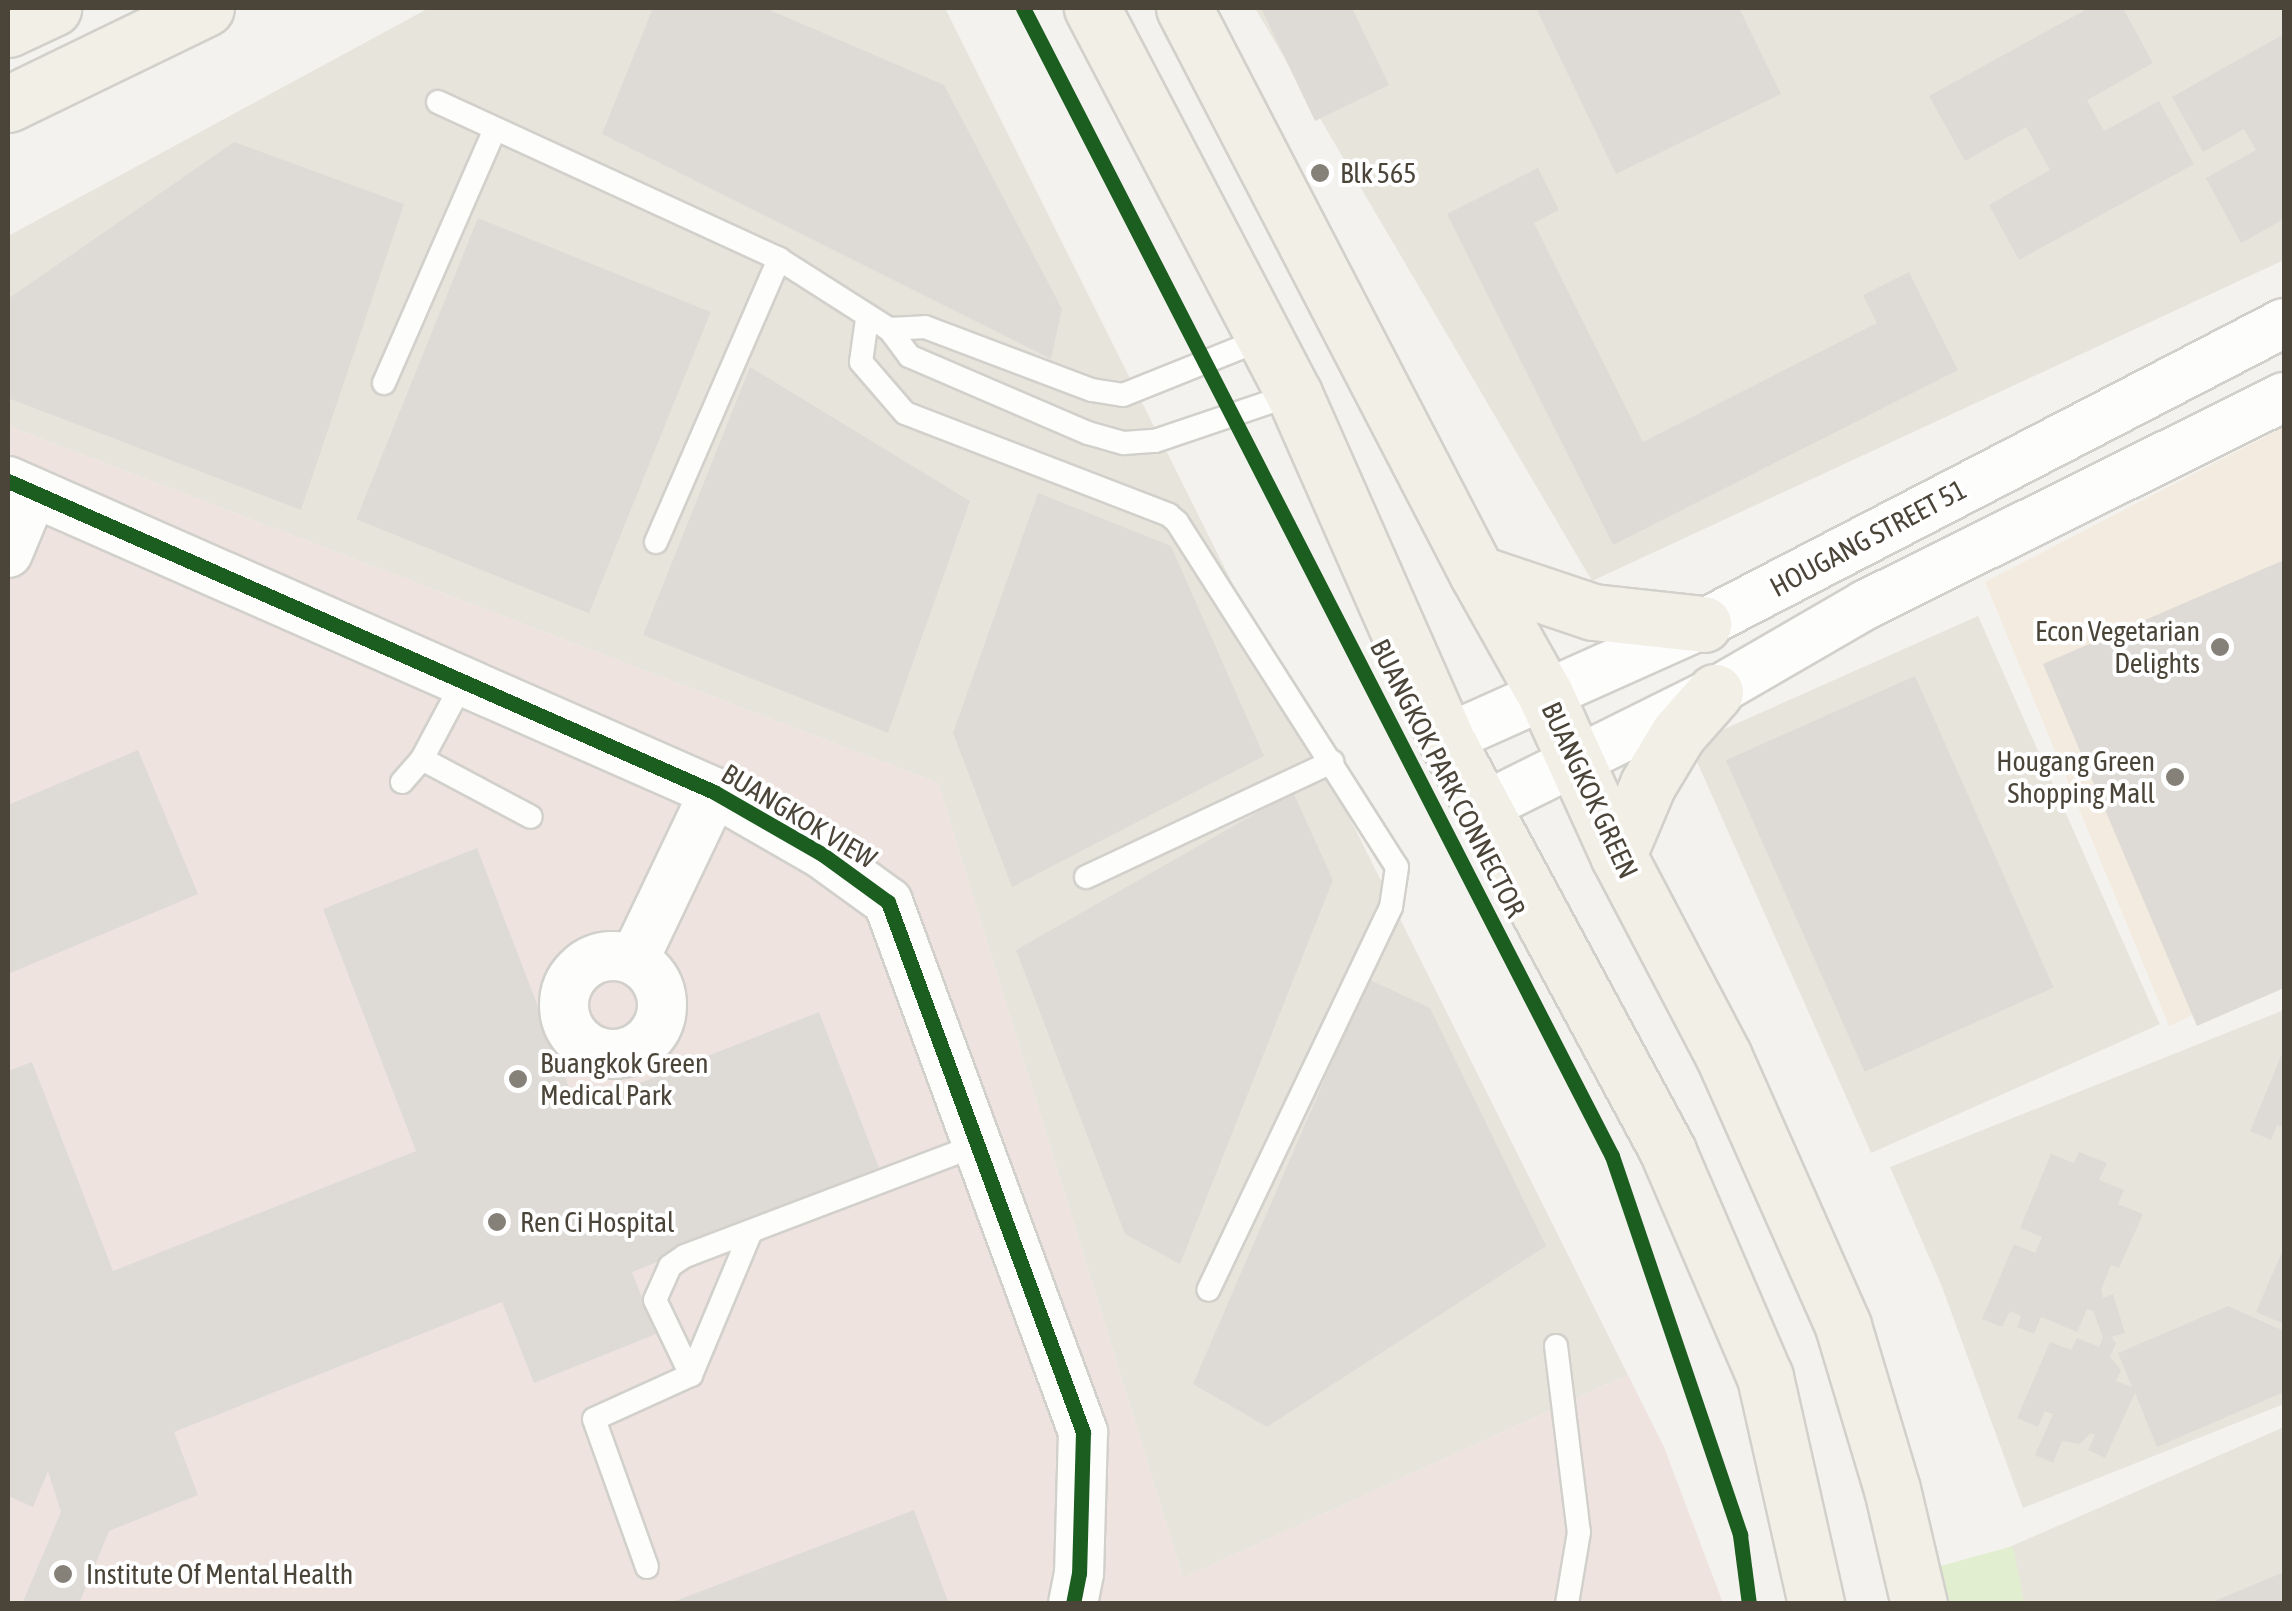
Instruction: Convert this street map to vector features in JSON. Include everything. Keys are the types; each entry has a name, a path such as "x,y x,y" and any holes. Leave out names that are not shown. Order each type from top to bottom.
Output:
{"main road":[{"path":"8,29 54,8"},
{"path":"8,104 206,8"},
{"path":"1092,8 1294,394 1446,739 1668,1152 1765,1377 1816,1604"},
{"name":"BUANGKOK GREEN","path":"1184,8 1476,573 1545,694 1618,855 1724,1057 1843,1326 1892,1489 1919,1604"},
{"path":"1476,573 1593,612 1703,624"},
{"path":"1618,855 1648,784 1678,734 1715,692"}],"street":[{"name":"HOUGANG STREET 51","path":"1446,739 1703,624 2284,323"},
{"name":"HOUGANG STREET 51","path":"1483,808 1715,692 1864,605 2284,398"},
{"path":"8,553 20,487"},
{"name":"BUANGKOK VIEW","path":"20,487 714,792 822,854 888,902 1083,1432 1078,1573 1073,1604"},
{"name":"BUANGKOK VIEW","path":"634,960 714,792"}],"lane":[{"path":"438,102 779,259 867,319 889,329 925,327 1092,390 1123,395 1264,338"},
{"path":"384,383 495,129"},
{"path":"656,542 779,259"},
{"path":"867,319 862,362 905,413 1169,515 1177,522 1397,867 1397,888 1208,1290"},
{"path":"889,329 909,356 1088,433 1124,443 1156,441 1294,394"},
{"path":"402,782 422,759 463,682"},
{"path":"422,759 532,817"},
{"path":"1086,877 1332,762"},
{"path":"691,1375 656,1300 660,1282 685,1256 977,1145"},
{"path":"647,1567 594,1419 691,1375 750,1234"},
{"path":"1556,1346 1579,1532 1567,1604"}],"shaded area":[{"path":"429,8 945,8 1628,1375 1183,1578 938,783 8,426 8,236"},
{"path":"1255,8 2284,8 2284,260 1592,581"},
{"name":"Buangkok Green Medical Park","path":"8,426 938,783 1183,1578 1628,1375 1664,1447 1723,1603 8,1603"},
{"name":"Hougang Green Shopping Mall","path":"2284,427 2284,973 2169,1026 1985,582"},
{"path":"1978,616 2160,1024 1871,1153 1689,745"},
{"path":"2284,1010 2284,1404 2023,1508 1942,1287 1890,1167"},
{"path":"2284,1427 2284,1603 1979,1603 1975,1562"}],"green space":[{"path":"2013,1546 2024,1603 1922,1603 1915,1573"}],"building":[{"path":"653,8 765,8 944,85 1062,309 1051,359 602,134"},
{"path":"1261,8 1352,8 1389,85 1315,121"},
{"path":"1536,8 1739,8 1781,94 1616,174"},
{"path":"2089,8 2123,8 2153,63 2087,100 2104,131 2159,101 2194,164 2019,260 1989,205 2050,170 2026,127 1965,161 1929,96"},
{"path":"2284,34 2284,219 2241,243 2206,178 2256,150 2244,129 2203,152 2172,97"},
{"path":"234,142 404,204 301,510 8,398 8,299"},
{"path":"1538,168 1559,210 1534,223 1643,442 1877,323 1863,295 1909,272 1958,370 1613,545 1447,214"},
{"path":"478,218 711,312 589,613 356,519"},
{"path":"750,367 970,501 888,733 643,635"},
{"path":"1038,493 1171,546 1264,756 1012,887 953,733"},
{"name":"Hougang Green Shopping Mall","path":"2284,560 2284,988 2197,1026 2043,664"},
{"path":"1915,676 2054,988 1865,1072 1726,760"},
{"path":"138,750 198,894 8,974 8,805"},
{"path":"1293,792 1333,880 1180,1264 1125,1234 1016,950"},
{"name":"Ren Ci Hospital","path":"477,848 577,1108 819,1012 881,1173 632,1272 656,1334 534,1383 502,1302 174,1432 198,1495 109,1531 79,1604 22,1604 61,1512 48,1471 33,1507 8,1496 8,1071 32,1062 113,1271 416,1151 323,909"},
{"path":"1368,979 1430,1008 1546,1246 1267,1427 1193,1384"},
{"path":"2284,1049 2284,1128 2277,1125 2271,1140 2250,1131"},
{"path":"2079,1152 2107,1163 2099,1180 2124,1190 2118,1204 2143,1214 2119,1268 2111,1265 2101,1290 2103,1298 2113,1294 2125,1333 2111,1337 2116,1343 2110,1357 2121,1370 2116,1381 2132,1387 2118,1353 2228,1306 2284,1331 2284,1392 2157,1447 2135,1393 2105,1458 2088,1450 2095,1435 2090,1433 2080,1444 2062,1441 2053,1463 2035,1455 2053,1414 2045,1411 2038,1427 2017,1418 2050,1342 2071,1350 2077,1338 2099,1347 2103,1338 2093,1311 2087,1309 2077,1332 2041,1317 2034,1334 2017,1327 2021,1316 2010,1311 2002,1327 1982,1319 2014,1244 2035,1253 2042,1237 2020,1228 2051,1154 2074,1163"},
{"path":"2284,1247 2284,1324 2256,1312"},
{"path":"914,1510 949,1604 670,1604 670,1603"},
{"path":"2284,1572 2284,1604 2210,1604 2210,1603"}],"cycle path":[{"name":"BUANGKOK PARK CONNECTOR","path":"1023,8 1612,1156 1740,1535 1749,1604"},
{"path":"8,481 714,792 822,854 888,902 1083,1432 1079,1573 1073,1604"}],"place":[{"name":"Blk 565","path":"1320,173"},
{"name":"Econ Vegetarian Delights","path":"2220,647"},
{"name":"Hougang Green Shopping Mall","path":"2175,777"},
{"name":"Buangkok Green Medical Park","path":"518,1079"},
{"name":"Ren Ci Hospital","path":"497,1222"},
{"name":"Institute Of Mental Health","path":"63,1574"}]}
